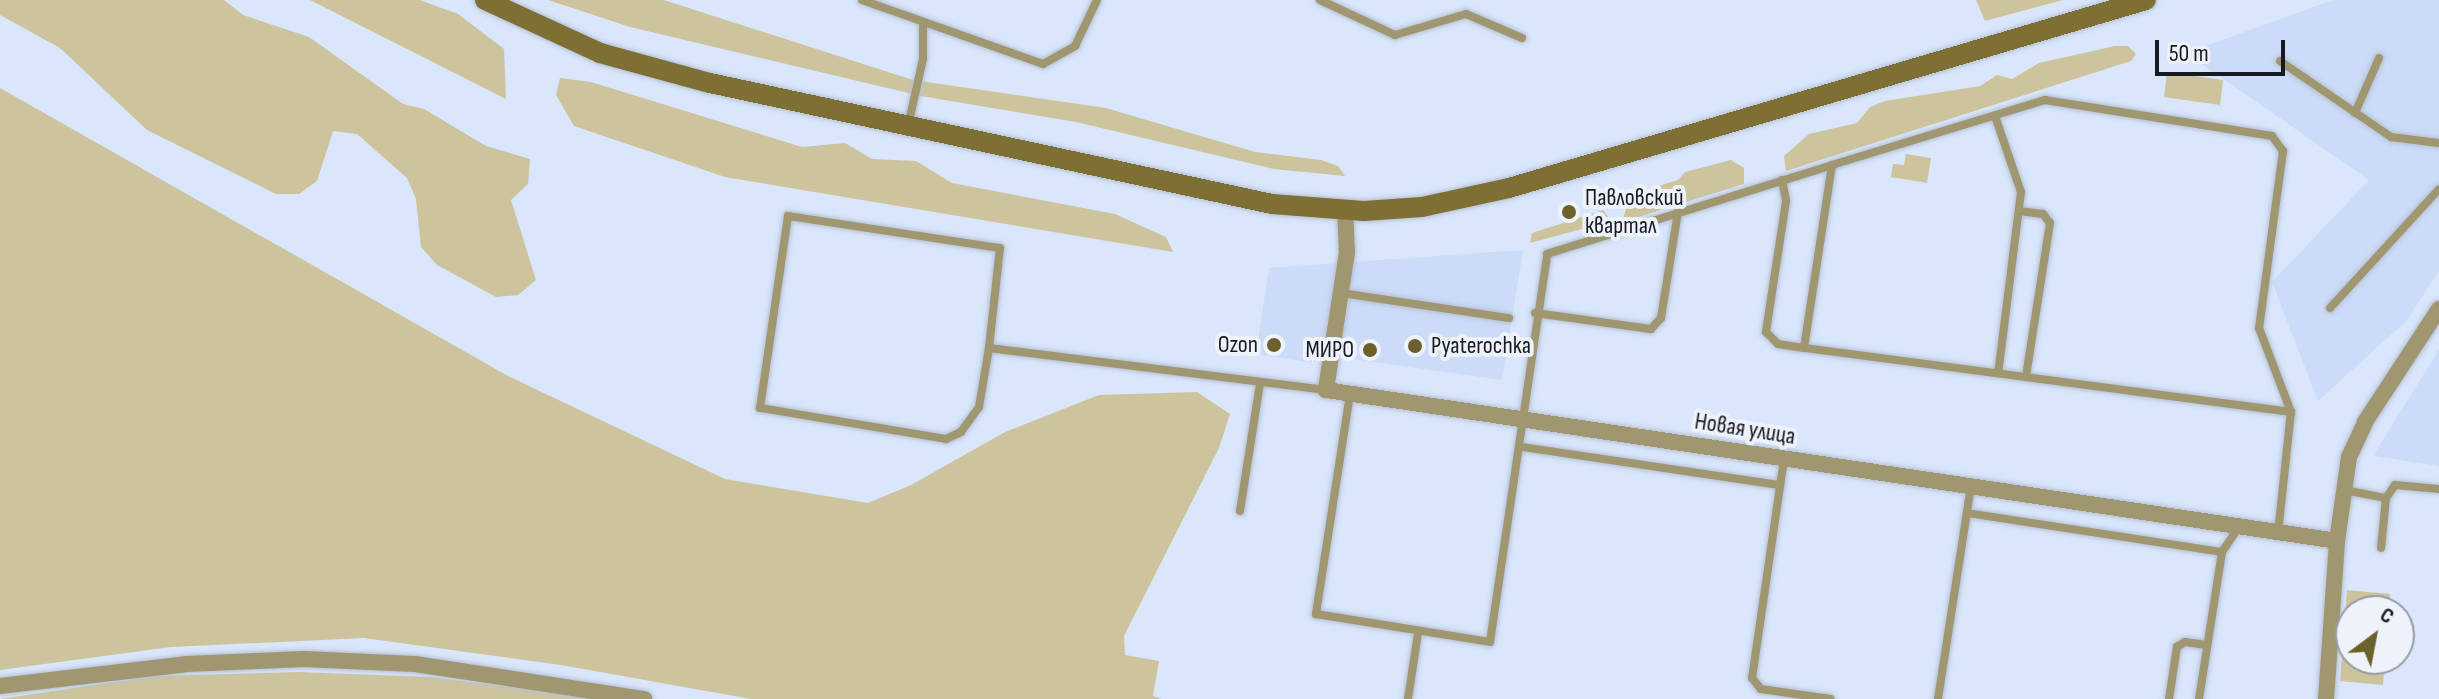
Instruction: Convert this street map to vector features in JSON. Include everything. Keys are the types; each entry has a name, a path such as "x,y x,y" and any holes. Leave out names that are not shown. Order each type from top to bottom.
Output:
{"main road":[{"path":"485,0 615,58 907,127 1272,204 1345,210 1422,207 1509,188 2146,0"}],"street":[{"path":"1326,390 1340,293 1345,210"},
{"path":"2326,699 2343,490 2365,422 2439,309"},
{"name":"Новая улица","path":"1326,390 2337,541"},
{"path":"0,686 186,664 304,659 415,664 644,699"}],"lane":[{"path":"862,0 1043,64 1075,46 1097,0"},
{"path":"1320,0 1395,35 1466,14 1522,38"},
{"path":"907,127 923,59 923,23"},
{"path":"2355,113 2379,58"},
{"path":"2280,61 2391,137 2439,143"},
{"path":"1350,393 1313,606 1324,619 1484,643 1493,636 1526,420 1521,402 1547,254 2045,100 2280,142 2283,151 2259,328 2291,412 2278,533"},
{"path":"1995,116 2021,192 1998,373"},
{"path":"1804,348 1832,165"},
{"path":"1782,180 1786,201 1766,332 1778,344 2291,412"},
{"path":"2330,308 2439,189"},
{"path":"2019,211 2043,214 2050,223 2026,377"},
{"path":"1535,313 1651,329 1661,318 1678,212"},
{"path":"788,216 1000,248 989,348 979,407 961,432 946,439 760,408 788,216"},
{"path":"1340,293 1509,318"},
{"path":"989,348 1326,390"},
{"path":"1240,511 1260,384"},
{"path":"1522,447 1780,485"},
{"path":"1784,459 1753,685 1830,699"},
{"path":"2381,548 2386,498 2395,485 2439,489"},
{"path":"1938,699 1971,487"},
{"path":"2343,490 2386,498"},
{"path":"1967,513 2222,552"},
{"path":"2199,699 2222,552 2239,527"},
{"path":"1408,699 1418,633"},
{"path":"2169,699 2177,647 2185,642 2207,645"}],"shaded area":[{"path":"0,0 224,0 243,15 309,37 403,104 424,109 486,146 530,159 528,184 511,200 536,280 518,295 496,297 437,265 421,247 416,199 407,178 357,134 333,131 317,181 299,194 276,194 147,130 60,48 0,15"},
{"path":"310,0 420,0 458,14 504,49 506,99"},
{"path":"548,0 664,0 913,80 1106,108 1255,152 1321,160 1338,166 1345,176 1274,169 1076,122 921,96 630,27"},
{"path":"1976,0 2063,0 1985,21"},
{"path":"2333,0 2439,0 2439,271 2406,321 2318,401 2272,282 2369,180 2186,53"},
{"path":"2115,46 2128,46 2136,54 2131,61 1786,171 1784,156 1809,134 1857,123 1870,107 1885,101 1980,86 1997,75 2012,79 2039,63"},
{"path":"2167,72 2223,80 2220,105 2164,97"},
{"path":"560,78 591,82 802,147 845,143 872,159 916,161 952,183 1115,214 1166,237 1173,252 725,177 574,126 556,95"},
{"path":"0,88 508,376 725,479 868,503 911,485 1005,432 1099,395 1197,392 1230,414 1219,448 1124,636 1125,655 1159,661 1153,696 1161,699 751,699 561,665 364,638 171,647 0,670"},
{"path":"1906,154 1931,158 1927,183 1891,177 1893,164 1904,165"},
{"path":"1731,160 1744,168 1744,184 1622,222 1627,206 1655,187 1678,180 1685,172"},
{"path":"1603,210 1611,221 1530,243 1532,233"},
{"path":"1523,250 1502,380 1317,354 1315,363 1256,354 1269,268"},
{"path":"2439,350 2439,466 2373,456"},
{"path":"2347,590 2390,594 2390,595 2347,595"},
{"path":"299,672 430,677 608,699 0,699 154,676"},
{"path":"2340,675 2384,675 2383,685 2340,681"}],"place":[{"name":"Павловский квартал","path":"1569,212"},
{"name":"Ozon","path":"1274,345"},
{"name":"Pyaterochka","path":"1415,346"},
{"name":"МИРО","path":"1370,350"}]}
